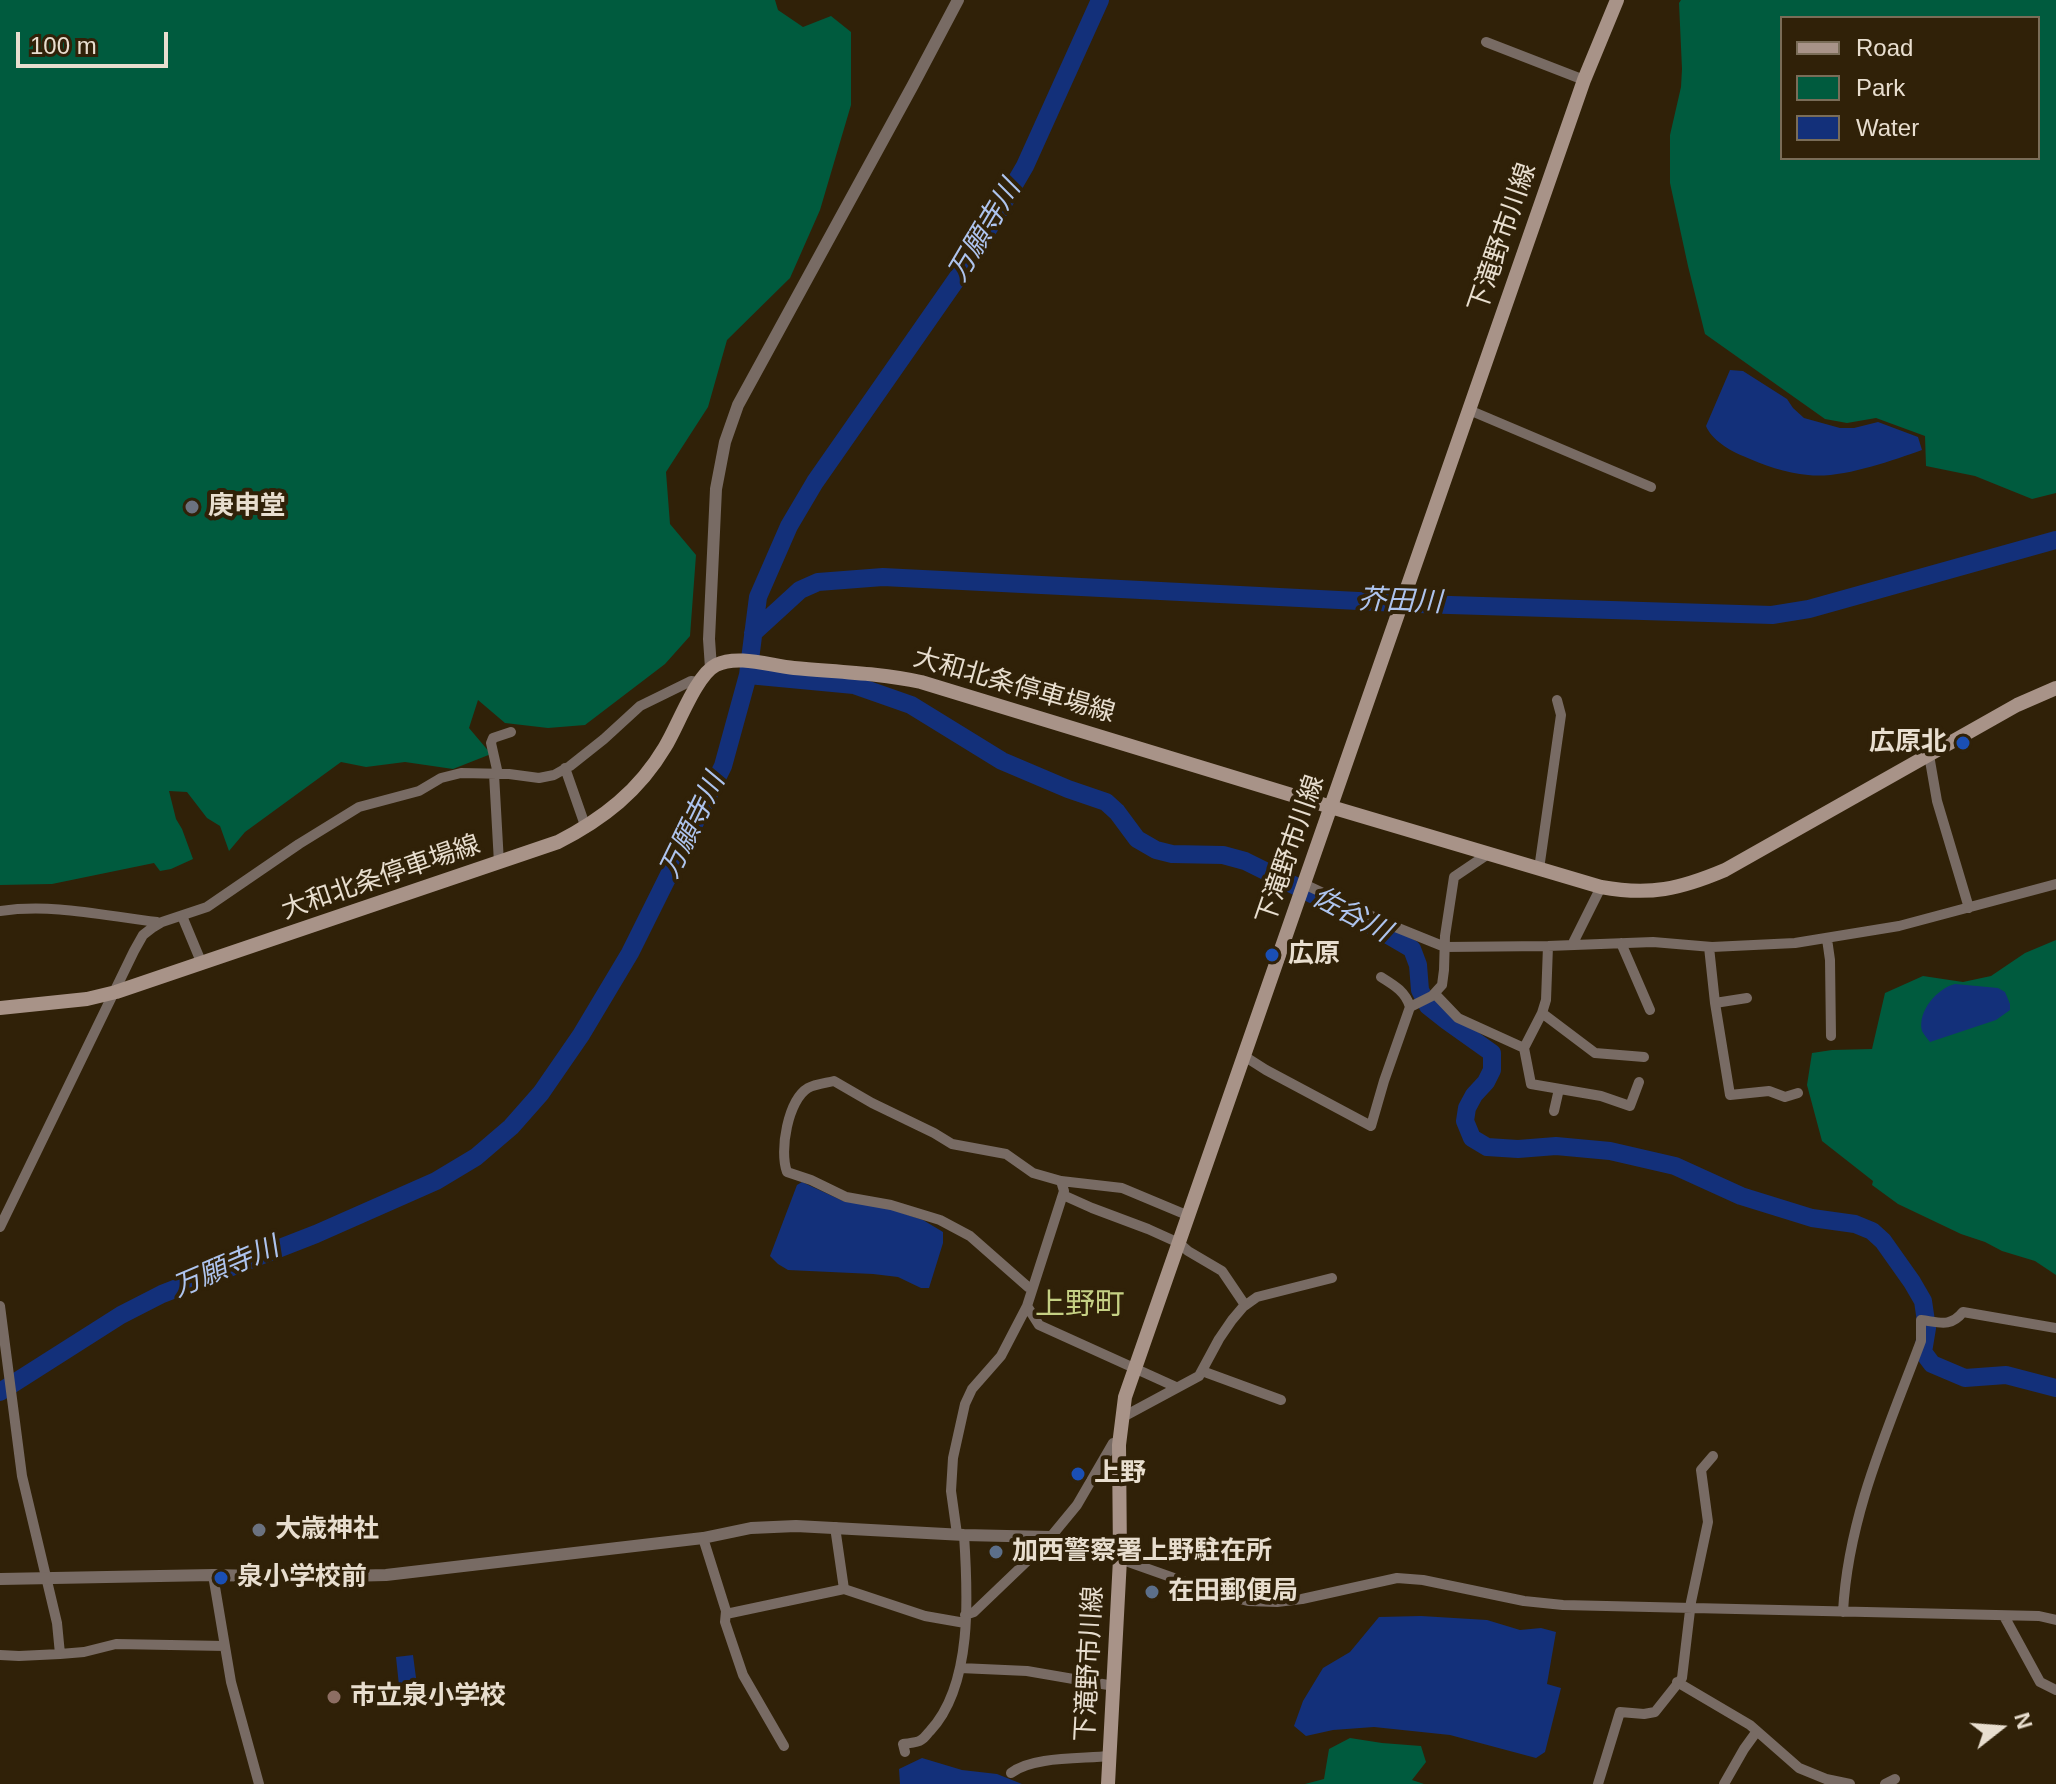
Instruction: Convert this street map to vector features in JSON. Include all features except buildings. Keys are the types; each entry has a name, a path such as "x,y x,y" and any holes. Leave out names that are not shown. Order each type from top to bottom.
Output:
{"main road":[{"name":"下滝野市川線","path":"1108,1784 1120,1559 1119,1445 1125,1397 1584,80 1617,0"},
{"name":"大和北条停車場線","path":"0,1008 87,999 116,992 558,842 607,814 642,780 665,748 699,682 719,663 742,661 890,675 921,682 1488,854 1623,891 1658,891 1703,880 2017,705 2056,688"}],"street":[{"path":"711,668 709,639 716,489 725,442 738,405 958,0"},
{"path":"1486,42 1584,80"},
{"path":"1469,410 1651,487"},
{"path":"0,1227 143,935 158,924 207,907 359,807 419,791 441,778 461,773 539,778 554,775 604,739 640,706 691,681 699,682"},
{"path":"1539,869 1561,715 1557,700"},
{"path":"499,863 496,774 491,743 493,738 511,732"},
{"path":"1929,755 1937,801 1969,908"},
{"path":"565,768 586,828"},
{"path":"1410,1007 1435,994 1442,985 1445,936 1454,877 1488,854"},
{"path":"1302,889 1445,947 1653,942 1709,947 1795,943 1899,926 2056,884"},
{"path":"1572,945 1601,887"},
{"path":"0,911 22,908 77,911 158,924"},
{"path":"182,916 202,964"},
{"path":"1827,939 1831,1036"},
{"path":"1621,943 1650,1010"},
{"path":"1548,946 1546,1000 1524,1048 1531,1084 1601,1096 1630,1106 1639,1082"},
{"path":"1709,947 1730,1095 1769,1091 1785,1097 1798,1093"},
{"path":"1244,1056 1371,1126 1410,1007 1399,989 1381,977"},
{"path":"1435,994 1458,1018 1524,1048"},
{"path":"1715,1003 1747,998"},
{"path":"1542,1013 1595,1053 1644,1057"},
{"path":"1032,1288 970,1236 940,1220 891,1205 846,1197 787,1172 783,1161 787,1129 796,1101 809,1087 834,1081 952,1144 1006,1154 1033,1173 1061,1181 1122,1188 1189,1216"},
{"path":"1554,1111 1559,1089"},
{"path":"905,1752 903,1744 920,1742 937,1724 949,1704 960,1668 967,1598 951,1491 953,1458 965,1404 972,1389 1001,1356 1027,1306 1063,1195 1061,1181"},
{"path":"1063,1195 1179,1243 1222,1271 1245,1305"},
{"path":"1121,1418 1199,1376 1219,1339 1245,1305 1257,1297 1332,1278"},
{"path":"0,1306 22,1476 57,1623 60,1654"},
{"path":"1027,1306 1039,1325 1176,1387"},
{"path":"1843,1612 1857,1518 1921,1341 1921,1320 1947,1323 1963,1312 2056,1328"},
{"path":"1202,1371 1281,1400"},
{"path":"726,1614 844,1589 925,1616 965,1619 1050,1537 1077,1505 1113,1443 1119,1445"},
{"path":"1598,1784 1620,1712 1655,1712 1682,1678 1691,1602 1708,1522 1701,1470 1713,1456"},
{"path":"0,1579 386,1575 703,1538 751,1528 796,1526 1050,1537 1248,1601 1302,1599 1397,1578 1563,1605 2039,1616 2056,1620"},
{"path":"835,1527 844,1589"},
{"path":"703,1538 726,1614 725,1622 743,1675 784,1746"},
{"path":"213,1575 231,1682 259,1784"},
{"path":"2004,1616 2040,1682 2056,1690"},
{"path":"0,1655 84,1652 116,1644 225,1646"},
{"path":"960,1668 1027,1671 1114,1686"},
{"path":"1677,1682 1728,1710 1799,1768 1826,1779 1850,1784"},
{"path":"1724,1784 1757,1731"},
{"path":"1011,1773 1039,1763 1109,1756"}],"green space":[{"path":"0,0 775,0 778,10 803,27 831,16 851,32 851,105 820,210 790,278 727,340 708,407 666,472 670,524 696,555 690,636 665,664 585,725 548,728 505,723 478,700 469,728 491,754 453,769 405,762 366,767 341,762 245,832 229,851 220,826 207,818 187,792 169,791 176,819 193,859 160,871 154,863 52,884 0,885"},
{"path":"1681,0 2056,0 2056,493 2032,499 1975,476 1926,466 1925,436 1876,418 1847,423 1825,419 1705,334 1670,183 1670,135 1682,69"},
{"path":"2056,940 2056,1275 2035,1261 1961,1234 1898,1204 1872,1185 1873,1181 1822,1141 1807,1085 1812,1053 1872,1049 1885,993 1923,976 1963,982 1991,976 2025,953"},
{"path":"1350,1738 1421,1746 1426,1762 1412,1780 1424,1784 1305,1784 1324,1779 1329,1749"}],"water":[{"path":"1730,370 1743,371 1787,399 1804,418 1840,428 1878,422 1918,437 1922,450 1866,468 1821,476 1791,472 1751,459 1722,444 1706,426"},
{"path":"1955,984 1998,988 2005,992 2010,1010 1996,1020 1930,1042 1922,1031 1921,1023 1926,1008 1942,990"},
{"path":"802,1182 843,1201 887,1208 923,1220 943,1232 943,1243 929,1288 921,1288 898,1277 788,1270 778,1264 770,1256 797,1185"},
{"path":"1379,1617 1487,1620 1520,1630 1541,1628 1556,1632 1547,1684 1561,1688 1545,1752 1536,1758 1450,1735 1374,1727 1333,1730 1306,1736 1294,1726 1303,1701 1323,1668 1350,1652"},
{"path":"413,1655 418,1693 400,1695 396,1657"},
{"path":"922,1758 962,1770 997,1774 1022,1784 900,1784 899,1769"}],"waterway":[{"name":"万願寺川","path":"0,1392 121,1315 162,1294 316,1234 436,1181 476,1157 511,1127 541,1093 581,1035 630,953 723,766 748,675 758,597 789,526 815,482 972,257 1025,166 1100,0"},
{"name":"芥田川","path":"753,633 800,590 818,582 883,577 1418,604 1772,615 1809,609 2056,540"},
{"name":"佐谷川","path":"748,675 854,685 911,705 1002,761 1106,802 1137,839 1156,850 1172,854 1223,855 1245,861 1352,914 1412,949 1418,965 1420,990 1428,1006 1492,1053 1492,1070 1467,1108 1465,1121 1472,1138 1487,1147 1518,1149 1556,1146 1610,1151 1675,1166 1741,1196 1812,1218 1855,1224 1872,1231 1883,1241 1923,1301 1927,1328 1923,1352 1932,1364 1965,1378 2006,1375 2056,1388"}],"place":[{"name":"庚申堂","path":"192,507"},
{"name":"広原北","path":"1963,743"},
{"name":"広原","path":"1272,955"},
{"name":"上野","path":"1078,1474"},
{"name":"大歳神社","path":"259,1530"},
{"name":"加西警察署上野駐在所","path":"996,1552"},
{"name":"泉小学校前","path":"221,1578"},
{"name":"在田郵便局","path":"1152,1592"},
{"name":"市立泉小学校","path":"334,1697"}],"district":[{"name":"上野町","path":"1080,1306"}]}
